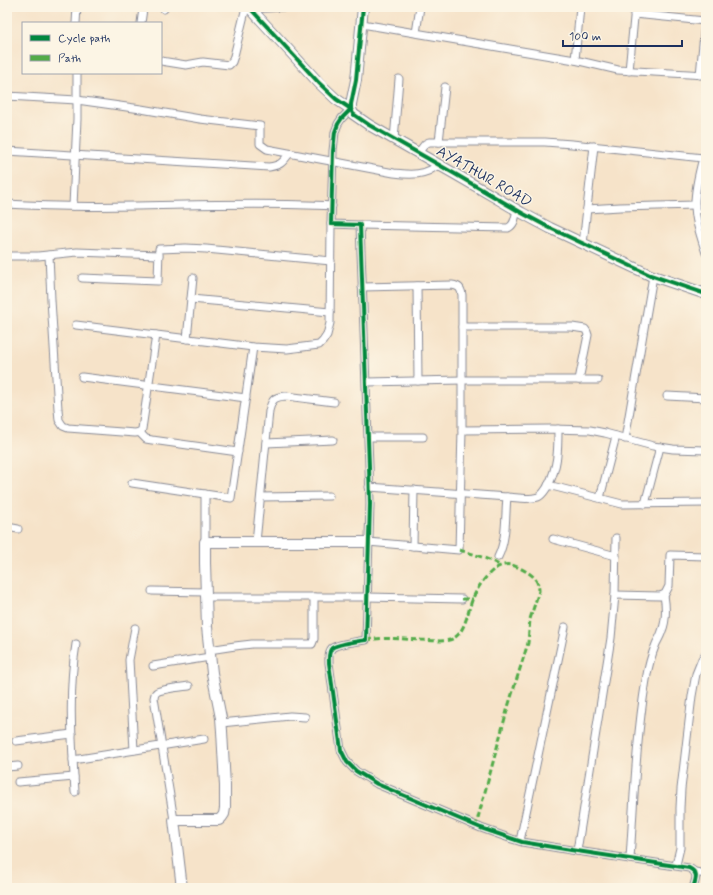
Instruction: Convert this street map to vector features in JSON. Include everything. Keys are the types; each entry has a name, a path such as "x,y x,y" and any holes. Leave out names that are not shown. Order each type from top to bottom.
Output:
{"street":[{"path":"76,22 77,7"},
{"path":"140,7 143,9 141,22"},
{"path":"162,60 186,64 203,62 229,65 234,56 248,8 283,7"},
{"path":"76,324 253,347 287,349 319,345 324,341 330,323 332,161 334,141 337,128 342,118 351,109 356,80 363,7"},
{"path":"416,33 420,7"},
{"path":"575,60 578,7"},
{"name":"AYATHUR ROAD","path":"248,8 319,83 336,99 351,109 353,114 369,125 550,228 653,276 706,294"},
{"path":"629,71 635,11 705,21"},
{"path":"362,24 575,60 605,68 629,71 703,75 706,13"},
{"path":"73,206 76,154 77,74"},
{"path":"394,140 399,79"},
{"path":"439,142 445,87"},
{"path":"7,96 77,100 200,119 260,126 260,144 267,150 394,173 408,175 416,174 433,169 439,164"},
{"path":"418,153 425,144 429,142 545,142 703,158 696,190 695,206 696,219 706,253"},
{"path":"583,244 594,146"},
{"path":"7,151 76,154 269,167 279,166 289,154"},
{"path":"7,204 73,206 295,204 332,206"},
{"path":"587,209 695,206"},
{"path":"331,224 508,228 512,226 516,210"},
{"path":"360,225 369,437 366,640 332,648 328,657 341,750 347,762 356,771 377,784 481,828 520,841 689,868 695,872 706,874"},
{"path":"82,278 158,280 159,249 186,248 331,261"},
{"path":"7,256 49,255 77,252 159,255"},
{"path":"49,255 58,408 60,420 63,426 68,428 135,433 140,432 142,429 156,335"},
{"path":"625,438 653,276"},
{"path":"186,339 194,278"},
{"path":"205,542 368,542 458,550 462,430 462,290 458,286 452,285 362,287"},
{"path":"417,286 418,381"},
{"path":"191,299 330,312"},
{"path":"462,327 572,327 585,329 588,335 579,380"},
{"path":"132,483 231,498 253,347"},
{"path":"82,377 246,398"},
{"path":"367,382 598,380"},
{"path":"256,542 270,405 273,400 286,396 334,402"},
{"path":"667,396 706,398"},
{"path":"369,487 525,498 539,496 544,493 553,475 556,464 558,429"},
{"path":"462,430 590,430 653,446 672,449 706,450 706,445"},
{"path":"139,432 146,439 238,452"},
{"path":"600,498 616,436"},
{"path":"369,437 423,437"},
{"path":"266,443 333,440"},
{"path":"645,504 660,447"},
{"path":"548,485 622,504 706,503"},
{"path":"413,546 414,490"},
{"path":"174,820 219,820 224,814 225,786 221,723 209,654 207,627 205,494"},
{"path":"261,497 329,496"},
{"path":"498,557 504,542 507,497"},
{"path":"7,527 18,529"},
{"path":"577,851 610,638 615,596 616,538"},
{"path":"553,539 616,556"},
{"path":"615,596 664,595 669,586 670,555 706,556"},
{"path":"152,592 206,595 314,597 367,596 462,599"},
{"path":"630,859 640,724 651,660 656,644 663,630 666,610 664,595"},
{"path":"153,666 209,654 235,646 252,644 312,644 314,638 314,597"},
{"path":"520,841 565,627"},
{"path":"134,750 129,660 135,628"},
{"path":"75,792 72,734 72,674 76,644"},
{"path":"676,866 680,848 681,789 692,696 696,674 706,653"},
{"path":"182,888 174,820 154,704 155,695 157,692 189,686"},
{"path":"221,723 290,716 306,717"},
{"path":"16,741 72,734"},
{"path":"73,760 204,739"},
{"path":"7,767 18,766"},
{"path":"18,782 74,777"},
{"path":"693,888 696,880 695,872"}],"marked path":[{"path":"703,158 706,151"},
{"path":"459,550 480,556 501,566"},
{"path":"366,640 387,638 438,641 451,640 458,635 464,625 475,593 494,569 499,566 513,565 532,575 536,580 539,591 530,619 528,643 508,707 476,825"},
{"path":"462,599 473,599"}],"cycle path":[{"path":"249,7 319,83 336,99 351,109 342,118 335,132 331,224 360,225 370,504 366,640 338,645 332,648 329,655 341,750 347,762 356,771 377,784 481,828 522,842 689,868 696,876 693,888"},
{"path":"363,7 356,80 351,104 353,114 369,125 550,228 650,275 706,294"}]}
